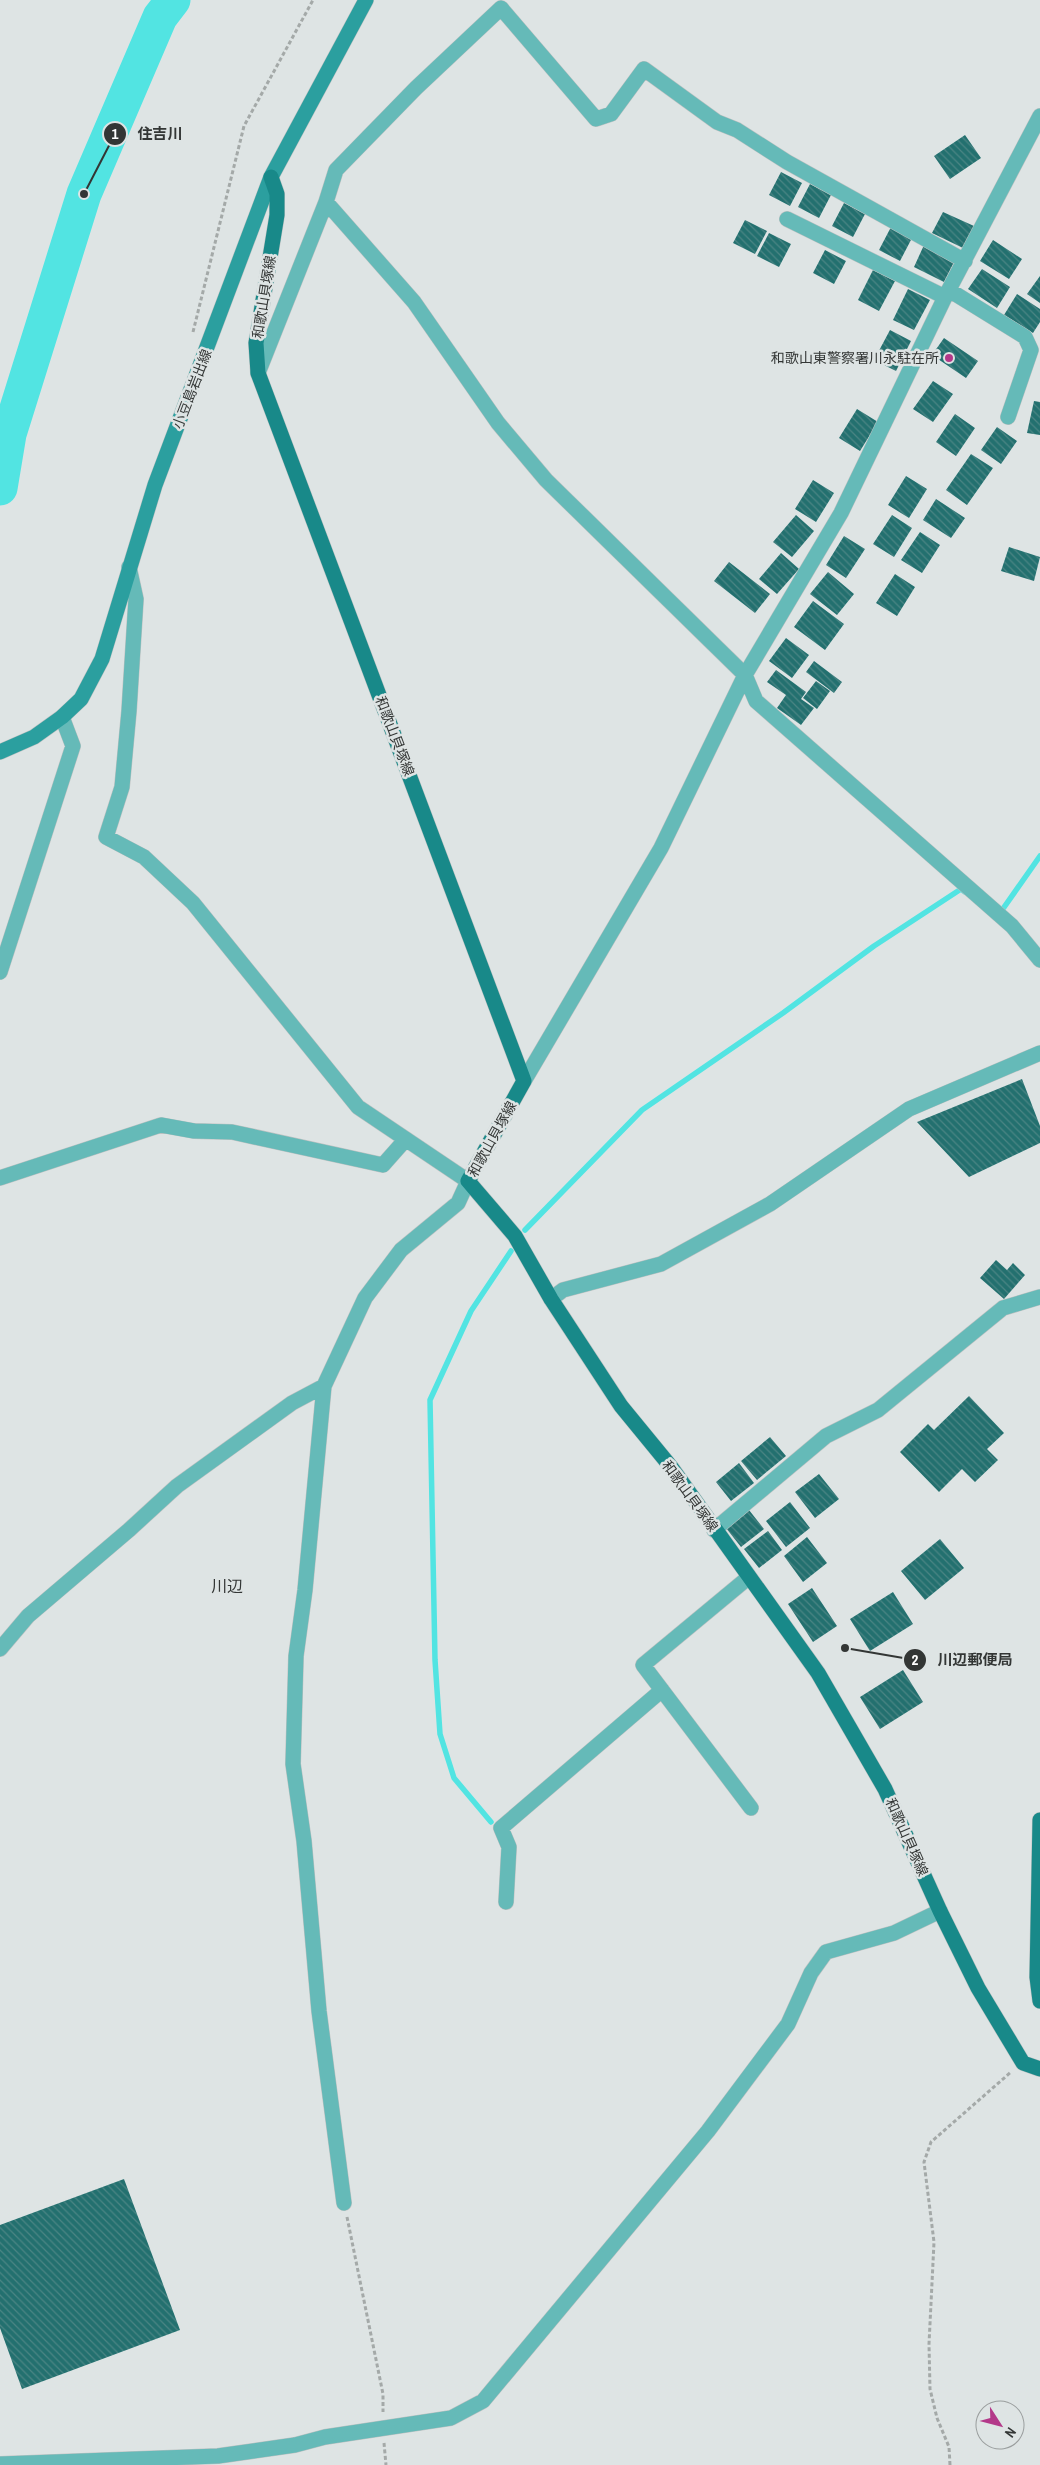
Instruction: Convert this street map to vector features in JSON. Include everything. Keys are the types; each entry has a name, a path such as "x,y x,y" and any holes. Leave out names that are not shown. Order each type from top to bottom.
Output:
{"main road":[{"name":"小豆島岩出線","path":"0,752 34,737 62,717 81,699 102,659 155,485 271,177 366,0"},
{"name":"和歌山貝塚線","path":"271,177 277,194 277,215 256,343 258,373 524,1080 468,1181 515,1236 551,1299 621,1406 671,1467 714,1530 818,1673 885,1789 940,1911 978,1988 1024,2063"},
{"path":"1040,1820 1037,1976 1040,2001"},
{"path":"1024,2063 1040,2069"}],"street":[{"path":"258,373 326,202 336,170 416,88 501,8 596,119 611,114 644,70 717,122 737,130 787,162 965,261"},
{"path":"524,1080 661,848 745,675 840,513 947,293 1040,116"},
{"path":"326,202 414,302 498,422 546,480 745,675 756,701 1012,926 1040,960"},
{"path":"787,219 947,293 1025,336 1031,350 1008,417"},
{"path":"130,567 136,599 129,711 122,787 106,837 144,857 193,903 358,1107 468,1181 458,1203 401,1250 365,1298 324,1386 305,1590 296,1656 292,1764 304,1841 319,2011 344,2203"},
{"path":"0,972 73,746 62,717"},
{"path":"551,1299 562,1290 661,1264 770,1204 909,1108 1040,1053"},
{"path":"0,1178 161,1125 194,1131 232,1132 384,1165 406,1139"},
{"path":"714,1530 826,1436 878,1410 1003,1308 1040,1297"},
{"path":"0,1649 28,1616 129,1530 177,1486 292,1403 324,1386"},
{"path":"749,1577 643,1664 751,1808"},
{"path":"506,1902 509,1848 501,1828 662,1690"},
{"path":"0,2464 218,2456 295,2445 325,2436 451,2418 483,2401 708,2131 788,2024 811,1973 826,1952 894,1933 940,1911"}],"path":[{"path":"192,335 244,126 313,0"},
{"path":"950,2465 949,2447 937,2418 930,2389 929,2344 934,2242 924,2162 931,2142 994,2085 1024,2063"},
{"path":"344,2203 383,2394 384,2428"}],"building":[{"path":"965,135 981,158 950,179 934,156"},
{"path":"781,172 802,183 790,206 769,195"},
{"path":"810,184 831,195 819,218 798,207"},
{"path":"844,203 865,214 853,237 832,226"},
{"path":"943,212 974,226 963,248 932,233"},
{"path":"745,220 767,231 755,254 733,243"},
{"path":"891,227 912,238 900,261 879,250"},
{"path":"769,233 791,244 779,267 757,256"},
{"path":"993,240 1022,259 1009,279 980,261"},
{"path":"924,245 955,260 944,282 914,267"},
{"path":"825,250 846,261 834,284 813,273"},
{"path":"982,269 1010,287 997,308 968,289"},
{"path":"873,270 895,281 879,311 858,300"},
{"path":"1040,276 1040,303 1027,294"},
{"path":"908,289 930,300 914,330 893,320"},
{"path":"1017,294 1040,309 1040,322 1033,333 1004,315"},
{"path":"890,330 911,341 896,371 874,360"},
{"path":"944,338 978,361 966,378 932,355"},
{"path":"933,381 953,394 933,422 913,409"},
{"path":"1034,401 1040,402 1040,435 1027,433"},
{"path":"857,409 878,422 860,451 839,438"},
{"path":"955,414 975,428 956,456 936,442"},
{"path":"997,427 1017,441 1001,464 981,450"},
{"path":"971,454 993,468 967,505 946,490"},
{"path":"906,476 927,489 909,518 888,505"},
{"path":"813,480 834,493 816,522 795,509"},
{"path":"936,499 965,518 951,538 923,520"},
{"path":"796,515 814,531 792,557 773,542"},
{"path":"892,515 912,528 894,557 873,544"},
{"path":"920,532 940,545 922,573 901,560"},
{"path":"844,536 865,549 846,578 826,565"},
{"path":"1009,547 1040,557 1034,581 1001,571"},
{"path":"781,553 799,569 777,594 759,579"},
{"path":"729,562 770,594 755,613 714,581"},
{"path":"828,572 854,594 837,615 810,594"},
{"path":"895,574 915,587 897,616 876,603"},
{"path":"813,601 844,624 825,650 794,627"},
{"path":"786,638 809,655 792,678 769,661"},
{"path":"814,661 842,682 834,693 806,672"},
{"path":"776,670 806,692 801,699 814,708 801,725 777,708 786,695 767,682"},
{"path":"816,681 830,691 817,709 803,698"},
{"path":"1022,1079 1040,1126 1040,1143 969,1177 917,1122"},
{"path":"996,1260 1007,1270 1013,1263 1025,1275 1004,1299 980,1278"},
{"path":"969,1396 1004,1433 987,1449 998,1460 975,1482 962,1469 939,1492 900,1452 928,1424 934,1430"},
{"path":"770,1437 786,1456 757,1480 741,1461"},
{"path":"739,1463 754,1483 731,1501 716,1482"},
{"path":"819,1474 839,1499 815,1518 795,1492"},
{"path":"790,1502 810,1528 786,1547 766,1521"},
{"path":"749,1510 764,1529 741,1547 726,1528"},
{"path":"768,1531 782,1550 759,1568 744,1549"},
{"path":"807,1537 827,1563 803,1582 784,1556"},
{"path":"940,1539 964,1568 925,1600 901,1571"},
{"path":"812,1588 837,1626 813,1642 788,1604"},
{"path":"893,1592 913,1624 870,1651 850,1619"},
{"path":"903,1670 923,1702 880,1729 860,1697"},
{"path":"124,2179 180,2330 22,2389 0,2328 0,2225"}],"waterway":[{"path":"0,488 9,434 84,194 160,17 173,0"},
{"path":"1000,913 1040,856"},
{"path":"525,1230 642,1110 783,1013 874,946 961,889 965,892"},
{"path":"491,1822 454,1778 440,1734 435,1660 430,1400 471,1311 511,1251"}],"place":[{"name":"住吉川","path":"84,194"},
{"name":"和歌山東警察署川永駐在所","path":"949,358"},
{"name":"川辺郵便局","path":"845,1648"}],"district":[{"name":"川辺","path":"227,1586"}]}
